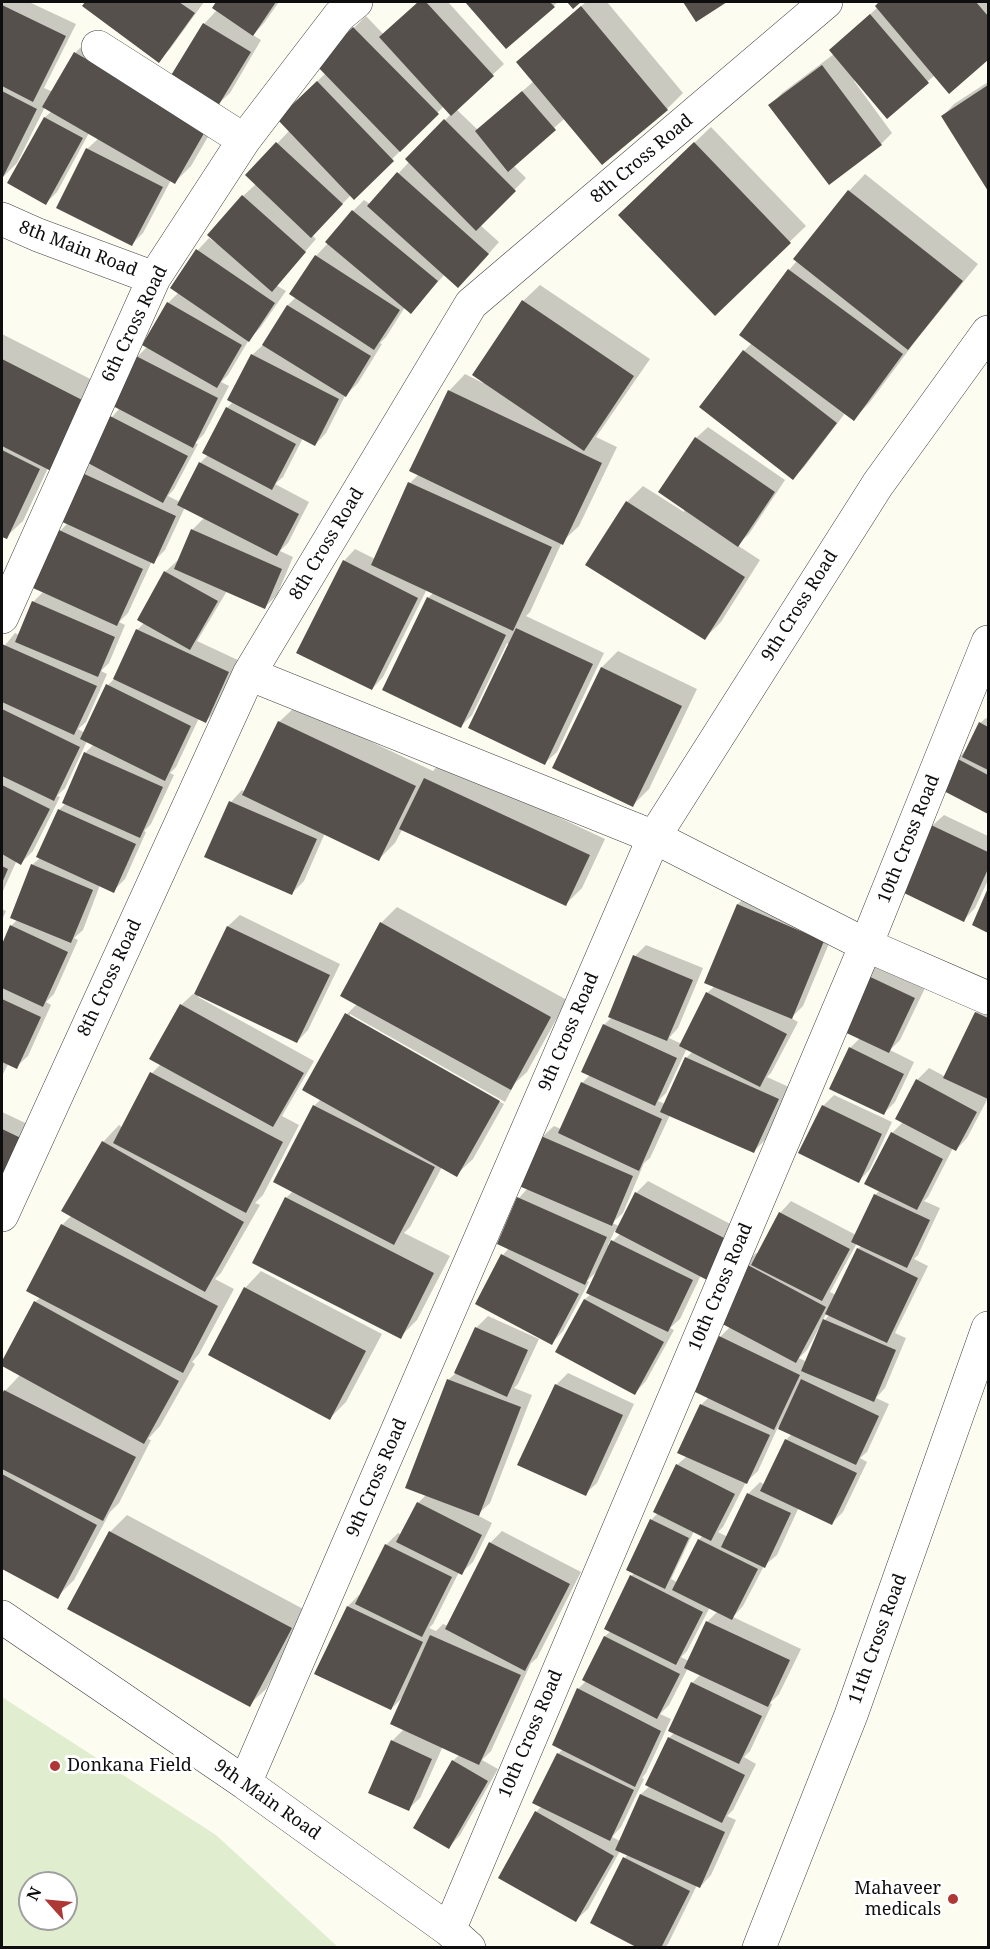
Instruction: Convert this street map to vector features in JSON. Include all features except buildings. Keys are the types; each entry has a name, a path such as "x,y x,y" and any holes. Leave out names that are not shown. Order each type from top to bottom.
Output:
{"street":[{"name":"8th Cross Road","path":"2,1215 249,674 471,304 826,2"},
{"name":"6th Cross Road","path":"2,617 154,278 244,140 339,6"},
{"path":"98,48 244,140"},
{"name":"8th Main Road","path":"2,219 38,235 154,278"},
{"name":"9th Cross Road","path":"245,1783 654,837 878,484 988,332"},
{"name":"10th Cross Road","path":"459,1939 988,642"},
{"path":"249,674 654,837 866,945 988,998"},
{"name":"11th Cross Road","path":"759,1947 851,1715 988,1328"},
{"name":"9th Main Road","path":"2,1617 245,1783 459,1939"}],"green space":[{"name":"Donkana Field","path":"2,1697 216,1835 338,1947 2,1947"}],"place":[{"name":"Donkana Field","path":"55,1766"},
{"name":"Mahaveer medicals","path":"953,1899"}]}
